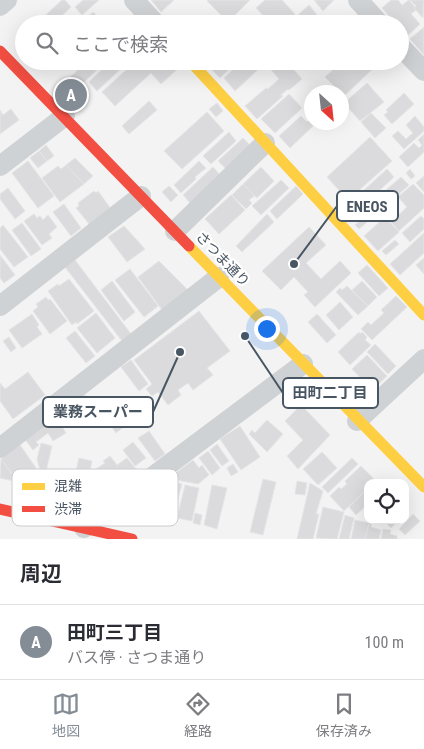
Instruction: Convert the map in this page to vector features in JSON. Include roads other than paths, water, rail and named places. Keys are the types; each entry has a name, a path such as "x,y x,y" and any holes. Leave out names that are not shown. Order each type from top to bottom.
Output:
{"main road":[{"name":"さつま通り","path":"0,51 15,66"},
{"name":"さつま通り","path":"19,70 357,421 424,487"},
{"path":"198,70 424,315"},
{"path":"75,526 132,539"}],"street":[{"path":"0,6 7,0"},
{"path":"134,0 148,15"},
{"path":"358,0 372,15"},
{"path":"409,55 424,71"},
{"path":"0,166 65,116"},
{"path":"175,231 265,143"},
{"path":"0,306 141,196"},
{"path":"0,448 219,276"},
{"path":"357,421 424,359"},
{"path":"163,469 303,364"}],"place":[{"name":"田町三丁目","path":"71,95"},
{"name":"ENEOS","path":"294,264"},
{"name":"田町二丁目","path":"245,336"},
{"name":"業務スーパー","path":"180,352"}]}
